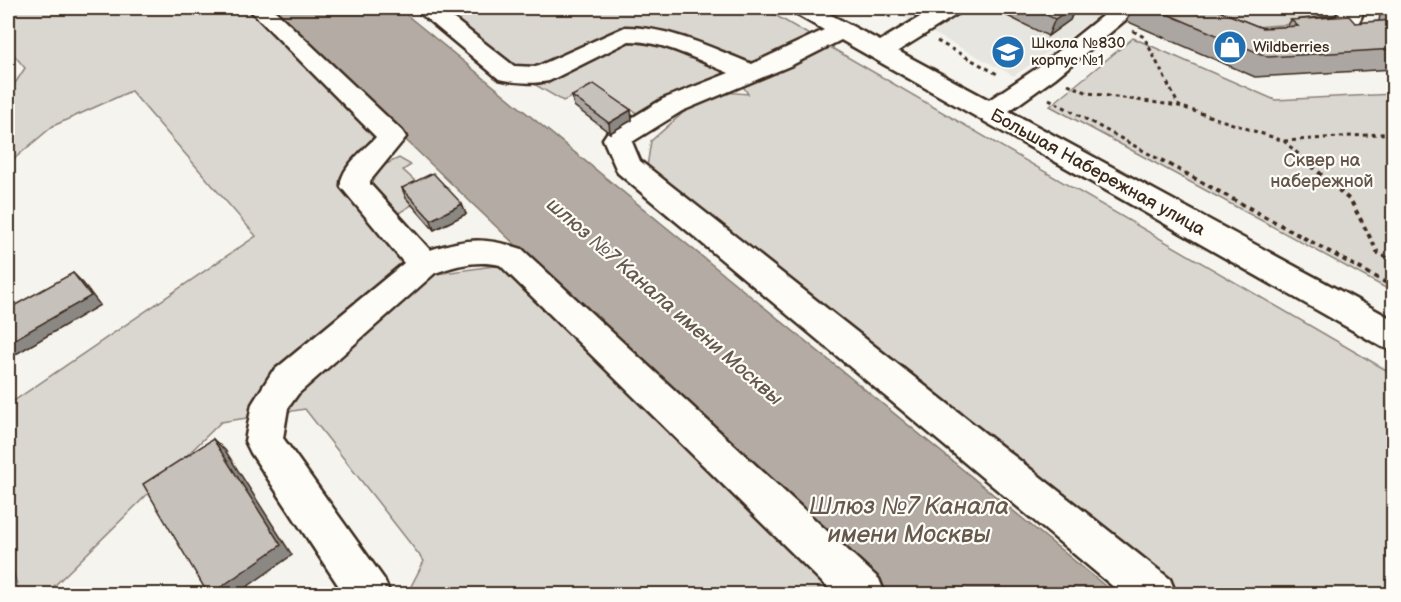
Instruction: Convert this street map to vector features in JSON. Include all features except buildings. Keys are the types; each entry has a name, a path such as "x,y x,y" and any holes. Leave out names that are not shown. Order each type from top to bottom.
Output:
{"street":[{"path":"258,8 392,137 355,179 356,187 424,264"},
{"path":"426,8 508,74 540,75 625,34 673,42 753,73"},
{"name":"Большая Набережная улица","path":"802,8 1394,337"},
{"path":"880,51 951,8"},
{"path":"1286,27 1342,24 1348,21 1353,8"},
{"path":"990,112 1032,83 1118,13"},
{"path":"842,29 801,53 679,101 617,139 628,166 1155,594"},
{"path":"369,594 264,441 270,404 285,383 424,264 471,251 490,249 511,257 864,594"}],"path":[{"path":"873,8 1032,83 1394,287"},
{"path":"1118,13 1144,37 1179,106"},
{"path":"1032,83 1179,106 1284,141 1394,133"},
{"path":"1284,141 1351,201 1378,253 1394,261"}],"shaded area":[{"name":"Школа №830 корпус №1","path":"886,8 1110,8 1014,76"}],"green space":[{"path":"8,8 252,8 377,129 383,140 373,155 384,165 399,158 411,165 403,170 424,189 412,205 392,217 422,276 501,265 519,274 848,594 407,594 424,561 305,409 221,422 46,594 20,594 8,556 8,405 256,236 131,91 53,126 8,164 8,94 25,68 8,48"},
{"path":"433,8 763,8 1393,374 1393,594 1173,594 646,173 651,141 693,104 724,92 748,94 735,74 641,116 595,86 563,101 501,65"},
{"path":"1187,8 1348,8 1340,21 1239,28"},
{"name":"Сквер на набережной","path":"1133,38 1275,100 1393,94 1393,292 1050,106"}],"water":[{"name":"Шлюз №7 Канала имени Москвы","path":"268,8 398,8 1115,594 880,594"}],"place":[{"name":"Wildberries","path":"1230,47"},
{"name":"Школа №830 корпус №1","path":"1008,52"}],"water label":[{"name":"шлюз №7 Канала имени Москвы","path":"665,301"}]}
